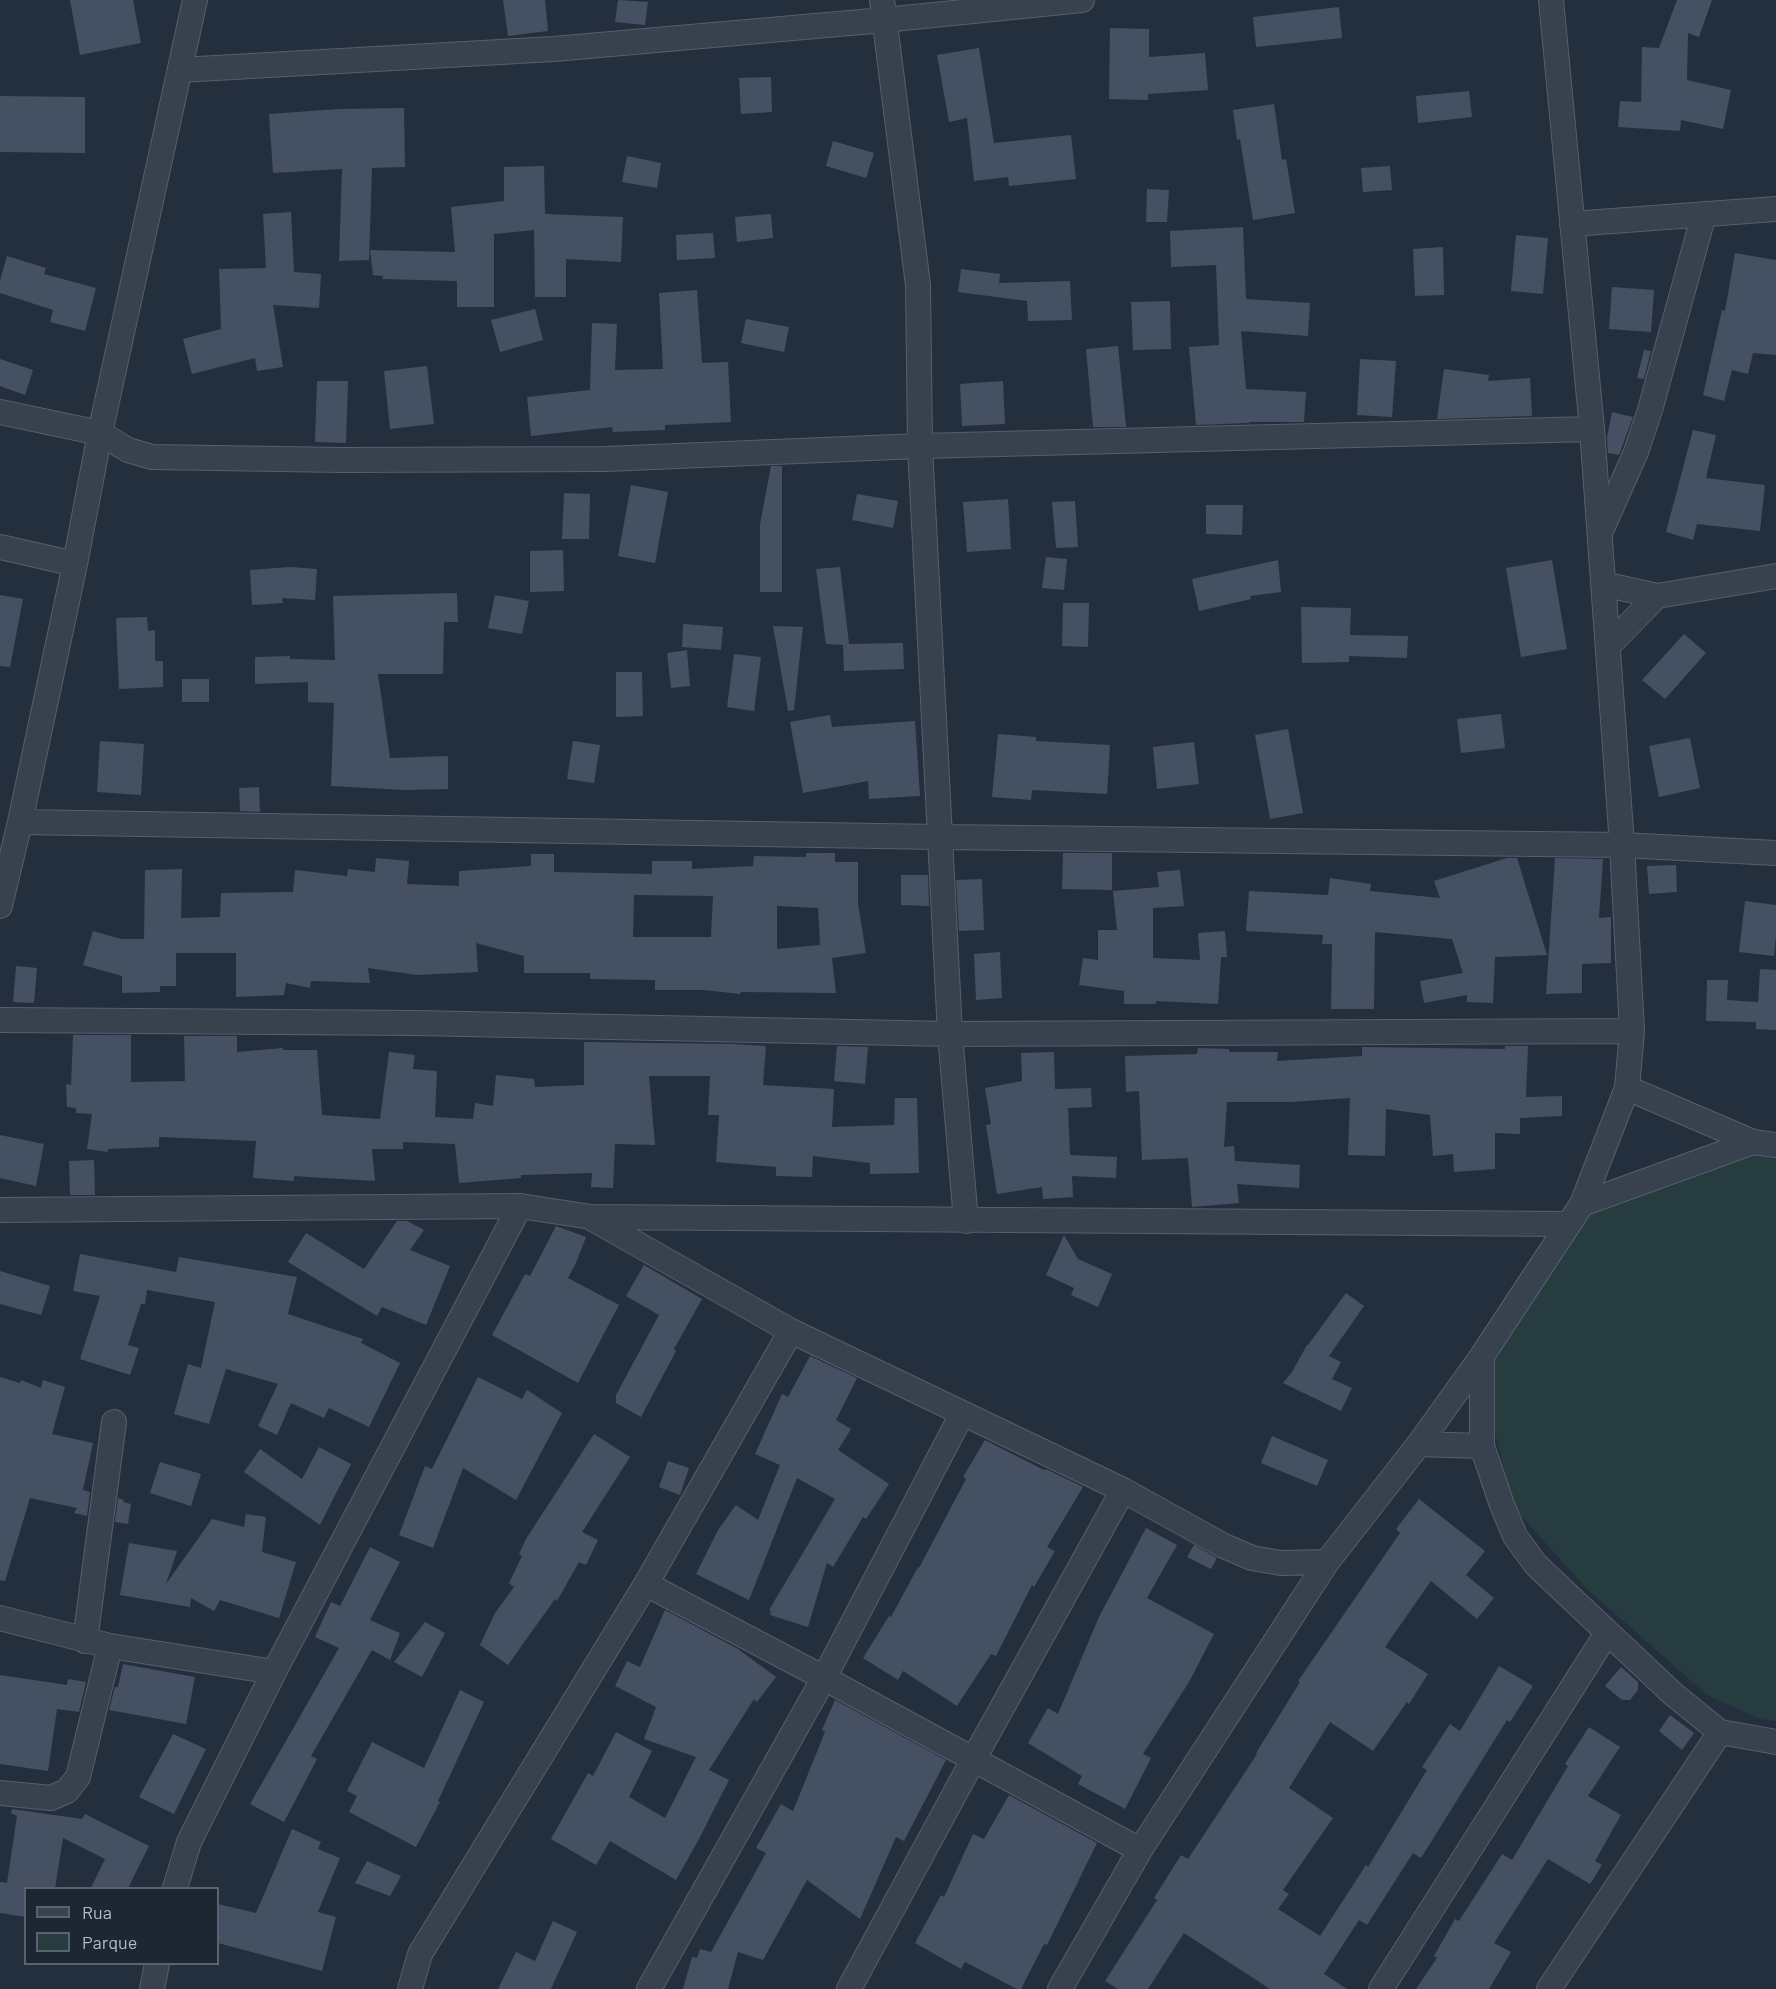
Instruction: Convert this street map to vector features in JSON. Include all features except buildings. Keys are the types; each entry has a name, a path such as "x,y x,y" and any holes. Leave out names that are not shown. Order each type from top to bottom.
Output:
{"street":[{"path":"0,904 20,822 75,564 100,433 195,0"},
{"path":"180,70 554,49 883,10 1082,0"},
{"path":"1060,1989 1140,1850 1327,1562 1419,1444 1482,1356 1582,1204 1627,1088 1632,1031 1622,845 1592,429 1551,0"},
{"path":"883,10 918,285 920,446 950,1034 966,1221"},
{"path":"1572,224 1776,209"},
{"path":"1600,534 1636,452 1650,410 1704,214"},
{"path":"0,412 100,433 128,450 152,457 343,460 605,459 920,446 1592,429"},
{"path":"0,547 75,564"},
{"path":"1603,584 1657,596 1776,576"},
{"path":"1608,646 1657,596"},
{"path":"20,822 1622,845 1776,853"},
{"path":"0,1020 428,1023 950,1034 1632,1031"},
{"path":"1627,1088 1764,1144"},
{"path":"1582,1204 1764,1144"},
{"path":"0,1210 520,1206 591,1217 1568,1224"},
{"path":"175,1887 189,1842 274,1672 520,1206"},
{"path":"591,1217 791,1331 1123,1490 1224,1546 1252,1558 1281,1563 1327,1562"},
{"path":"410,1989 420,1954 646,1584 791,1331"},
{"path":"1482,1356 1482,1446 1515,1536 1536,1565 1673,1694 1720,1732 1776,1742"},
{"path":"648,1989 824,1678 963,1414"},
{"path":"85,1641 114,1422"},
{"path":"1419,1444 1482,1446"},
{"path":"849,1989 1123,1490"},
{"path":"646,1584 1140,1850"},
{"path":"0,1618 110,1646 274,1672"},
{"path":"1381,1989 1607,1633"},
{"path":"0,1793 51,1798 67,1791 78,1777 110,1646"},
{"path":"1549,1989 1720,1732"},
{"path":"153,1989 157,1965"}],"green space":[{"path":"1754,1151 1776,1154 1776,1721 1760,1719 1707,1695 1586,1588 1513,1507 1489,1407 1494,1354 1590,1213"}]}
